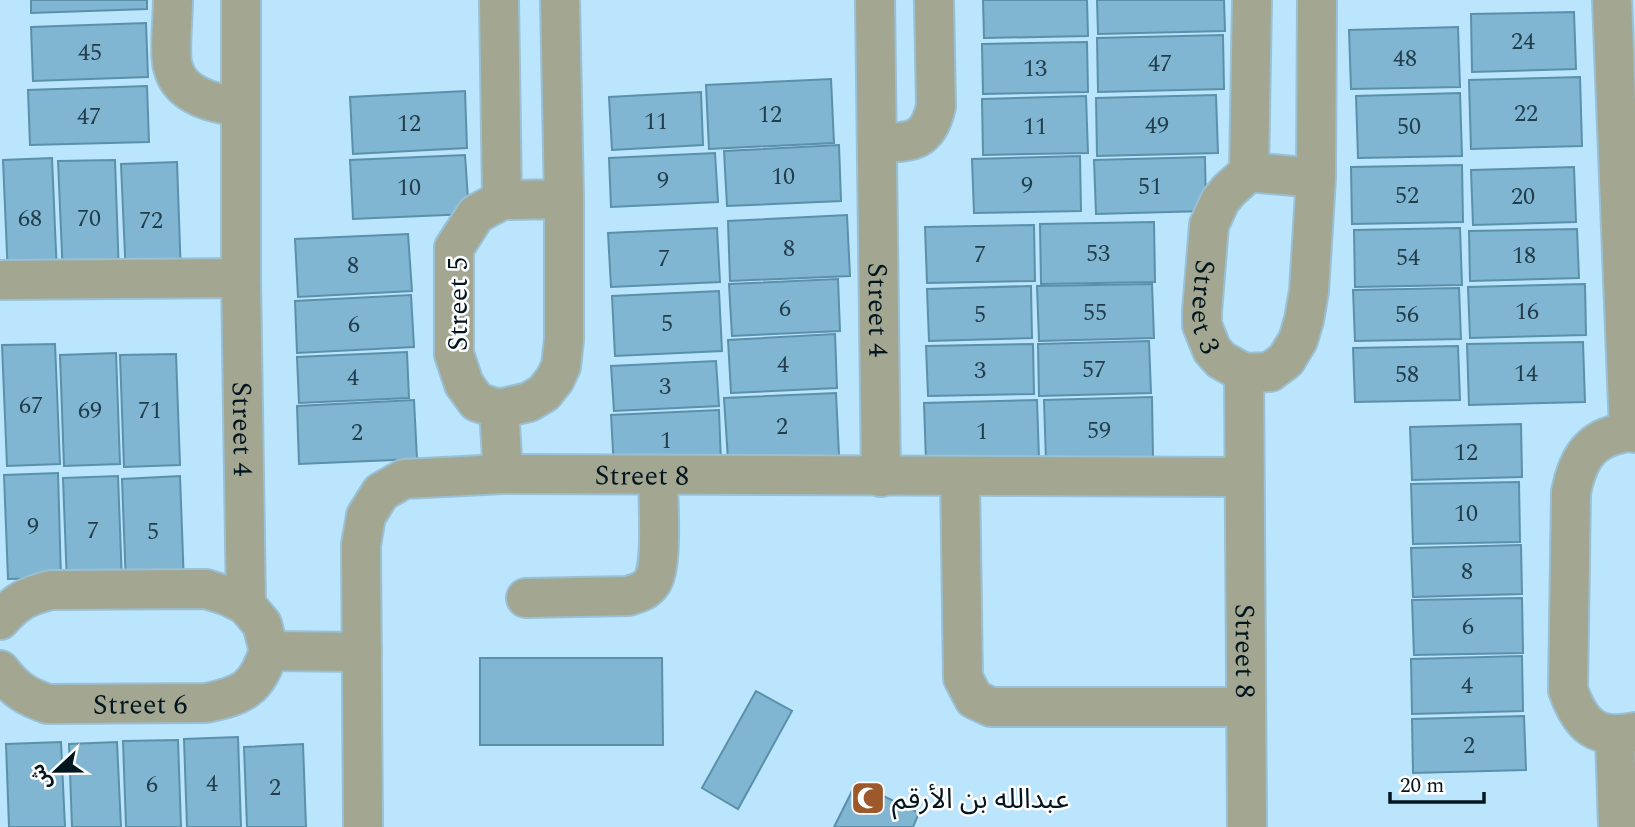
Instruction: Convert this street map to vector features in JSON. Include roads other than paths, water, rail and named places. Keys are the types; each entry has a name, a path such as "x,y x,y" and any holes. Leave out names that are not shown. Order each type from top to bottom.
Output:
{"street":[{"path":"173,0 173,67 183,85 215,104 241,107"},
{"name":"Street 4","path":"241,0 241,278 246,605"},
{"path":"499,0 502,200 564,199"},
{"path":"503,474 499,410 529,402 544,393 561,366 564,340 564,199 560,0"},
{"name":"Street 4","path":"875,0 880,477"},
{"path":"878,143 907,142 923,134 933,122 936,106 934,0"},
{"path":"1252,0 1249,172 1316,178"},
{"name":"Street 3","path":"1249,172 1228,190 1209,225 1202,312 1206,338 1212,350 1231,368 1244,373 1270,372 1286,360 1298,340 1309,291 1316,178 1317,0"},
{"path":"1612,0 1626,126 1632,432 1606,436 1586,451 1576,472 1572,492 1568,690 1576,711 1585,723 1599,732 1625,734 1618,827"},
{"name":"Street 5","path":"499,410 477,402 464,384 454,354 454,248 476,214 502,200"},
{"path":"0,280 241,278"},
{"name":"Street 8","path":"1244,373 1247,827"},
{"name":"Street 8","path":"363,827 361,545 366,516 381,492 404,479 503,474 1244,477"},
{"path":"526,598 628,596 643,592 654,581 658,566 658,476"},
{"path":"960,477 963,678 974,699 991,707 1246,707"},
{"path":"0,620 15,603 51,590 206,589 246,605 262,624 269,651 362,652"},
{"name":"Street 6","path":"0,670 12,687 29,698 48,704 206,703 229,698 247,689 261,674 269,651"}],"place":[{"name":"عبدالله بن الأرقم","path":"868,798"}]}
